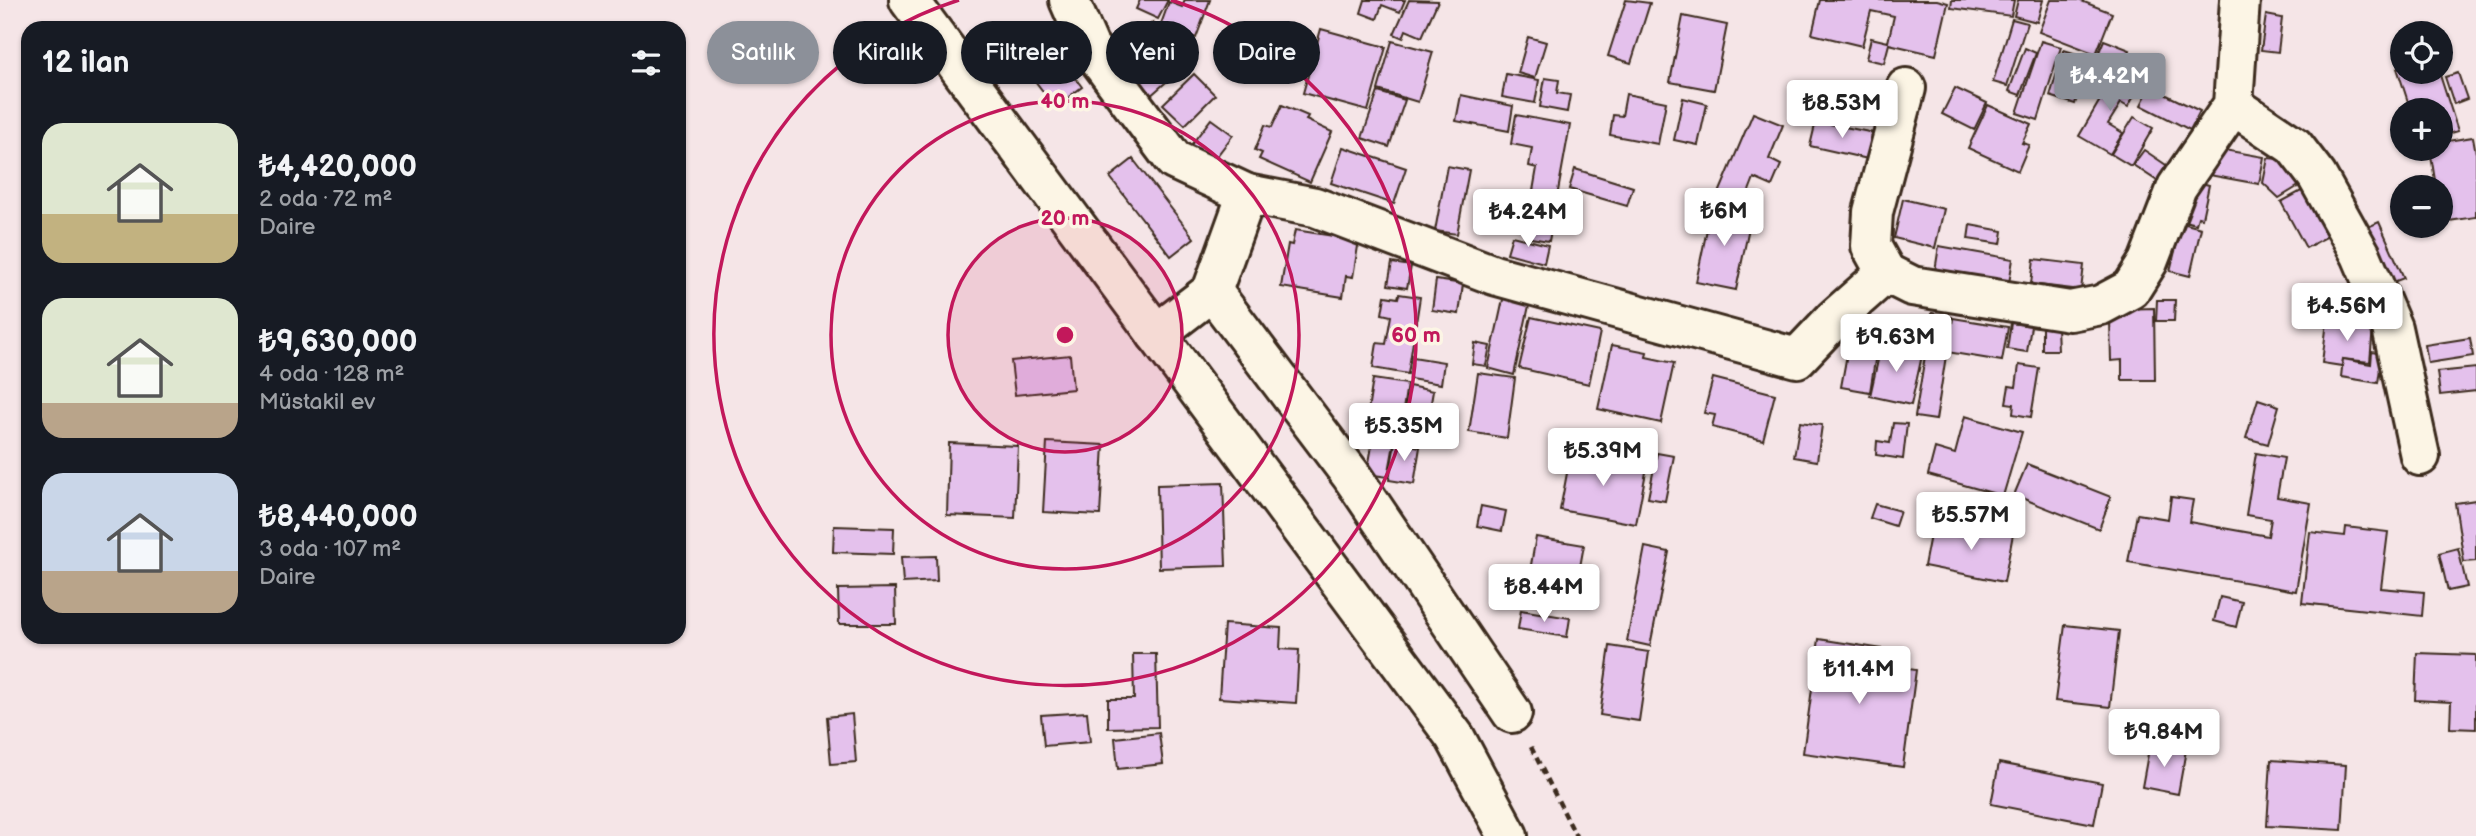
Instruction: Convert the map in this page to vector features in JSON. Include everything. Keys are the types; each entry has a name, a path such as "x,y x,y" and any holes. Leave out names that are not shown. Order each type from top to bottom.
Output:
{"street":[{"path":"909,0 1455,737 1508,836"},
{"path":"1069,0 1089,47 1174,160 1247,194 1315,207 1494,275 1797,358 1835,318 1886,273"},
{"path":"1906,88 1874,212 1871,246 1886,273 1912,286 2070,311 2101,305 2131,289 2148,262 2177,187 2233,106 2240,0"},
{"path":"2233,106 2294,146 2317,176 2361,255 2392,328 2420,456"},
{"path":"1156,334 1212,291 1247,194"},
{"path":"1212,291 1351,475 1512,712"}],"path":[{"path":"1512,712 1576,836"}],"building":[{"path":"1140,0 1168,0 1158,19 1136,9"},
{"path":"1185,0 1210,0 1199,30 1199,21 1162,21 1169,2 1182,7"},
{"path":"1365,0 1405,0 1400,12 1382,5 1377,19 1361,13"},
{"path":"1409,0 1438,1 1422,37 1406,30 1403,38 1394,34"},
{"path":"1626,0 1650,3 1631,63 1608,56"},
{"path":"1820,0 1937,0 1948,3 1936,55 1889,44 1884,63 1866,59 1871,38 1888,42 1894,16 1871,11 1862,46 1812,34"},
{"path":"1952,0 2014,0 2011,16 1951,8"},
{"path":"2018,0 2043,0 2037,22 2014,16"},
{"path":"2051,0 2079,0 2112,13 2096,54 2039,32"},
{"path":"2266,15 2282,18 2278,52 2261,50"},
{"path":"1683,16 1727,25 1714,90 1670,82"},
{"path":"2012,19 2027,23 2007,86 1993,82"},
{"path":"1321,29 1386,47 1368,111 1303,93 1306,84 1320,84"},
{"path":"1528,37 1546,42 1535,78 1518,73"},
{"path":"2104,40 2130,50 2123,69 2096,59"},
{"path":"1392,41 1433,52 1418,102 1378,90"},
{"path":"2041,41 2061,47 2038,120 2017,113"},
{"path":"2025,48 2036,53 2020,95 2009,91"},
{"path":"2064,50 2089,58 2087,66 2096,69 2089,91 2080,88 2075,104 2050,96"},
{"path":"2132,53 2156,64 2148,81 2124,70"},
{"path":"2117,71 2141,84 2128,107 2121,103 2108,124 2123,133 2110,154 2079,136"},
{"path":"2458,73 2467,99 2454,104 2447,84 2453,84 2453,75"},
{"path":"1506,74 1539,80 1535,103 1502,97"},
{"path":"1545,78 1559,80 1557,93 1570,95 1567,112 1540,107"},
{"path":"1199,79 1215,95 1185,125 1163,104 1184,84 1199,84"},
{"path":"1037,84 1080,84 1082,87 1055,107"},
{"path":"1138,84 1164,84 1149,97"},
{"path":"1856,84 1877,89 1870,122 1849,118"},
{"path":"2402,84 2443,84 2447,98 2407,98"},
{"path":"2150,87 2200,111 2190,130 2141,105"},
{"path":"1955,88 1987,103 1974,130 1942,114"},
{"path":"1378,92 1405,100 1389,147 1362,138"},
{"path":"1626,94 1666,102 1658,144 1610,135 1613,115 1622,116"},
{"path":"1461,95 1513,106 1509,131 1456,121"},
{"path":"1683,98 1707,104 1698,145 1674,140"},
{"path":"1282,105 1308,116 1306,120 1332,132 1310,182 1259,159 1262,153 1255,150 1265,125 1272,127"},
{"path":"1988,105 2031,124 2022,143 2029,145 2018,171 1968,148"},
{"path":"1753,113 1783,125 1769,159 1781,165 1772,186 1754,178 1742,209 1717,198"},
{"path":"1516,115 1570,125 1549,241 1525,237 1537,168 1529,166 1532,148 1511,144"},
{"path":"2453,115 2458,131 2453,132"},
{"path":"2134,117 2153,128 2131,166 2111,154"},
{"path":"1211,119 1233,135 1213,161 1191,145"},
{"path":"1816,121 1874,133 1868,159 1810,146"},
{"path":"2473,137 2476,153 2476,217 2453,220 2453,175 2434,175 2432,161 2453,161 2453,140"},
{"path":"1343,147 1406,168 1394,204 1331,183"},
{"path":"2213,148 2264,157 2259,184 2209,175"},
{"path":"2144,150 2172,169 2162,184 2133,165"},
{"path":"2268,158 2279,159 2294,170 2302,184 2279,198 2263,183"},
{"path":"1133,159 1194,238 1171,256 1110,177"},
{"path":"1447,166 1469,170 1457,234 1435,231"},
{"path":"1575,169 1633,187 1627,206 1569,189"},
{"path":"2194,181 2209,185 2202,218 2198,217 2196,224 2184,221"},
{"path":"2303,190 2328,236 2306,248 2281,202"},
{"path":"1903,199 1944,209 1935,248 1894,238"},
{"path":"1712,205 1752,213 1736,290 1696,282"},
{"path":"2379,222 2404,278 2383,286 2359,231"},
{"path":"2182,223 2201,228 2190,276 2170,271"},
{"path":"1970,225 2003,231 2001,244 1968,239"},
{"path":"1295,230 1359,240 1353,277 1346,276 1343,297 1281,287 1288,244 1292,245"},
{"path":"1512,236 1548,245 1544,263 1507,253"},
{"path":"1939,246 2013,259 2009,283 1935,271"},
{"path":"2034,259 2084,265 2081,290 2031,284"},
{"path":"1392,263 1411,266 1407,288 1388,285"},
{"path":"1436,280 1463,284 1459,314 1432,310"},
{"path":"1399,294 1420,297 1408,374 1373,368 1377,343 1386,344 1391,316 1382,314 1385,296 1398,298"},
{"path":"1504,295 1530,301 1514,375 1488,368"},
{"path":"2157,300 2175,300 2174,321 2156,321"},
{"path":"2154,308 2155,380 2122,380 2122,360 2111,361 2110,319 2122,318 2122,309"},
{"path":"1932,313 1952,317 1936,420 1915,417"},
{"path":"1531,317 1600,332 1589,384 1519,368"},
{"path":"1953,318 2008,327 2002,361 1947,352"},
{"path":"2327,321 2373,327 2370,362 2343,359 2342,366 2322,363"},
{"path":"2011,323 2031,326 2027,352 2007,349"},
{"path":"2042,327 2057,327 2058,350 2042,350"},
{"path":"2470,338 2473,356 2428,363 2425,345"},
{"path":"1882,342 1923,351 1911,405 1870,396"},
{"path":"1475,343 1490,346 1486,366 1472,364"},
{"path":"1612,345 1647,352 1646,357 1674,363 1661,423 1598,409"},
{"path":"1848,349 1876,354 1870,392 1841,387"},
{"path":"2372,352 2382,354 2378,383 2341,377 2343,359 2371,364"},
{"path":"1070,355 1073,389 1015,395 1011,361"},
{"path":"1413,357 1444,362 1441,384 1410,379"},
{"path":"2019,365 2039,368 2031,417 2013,414 2014,404 2006,403 2009,386 2016,387"},
{"path":"2476,368 2476,391 2440,395 2437,372"},
{"path":"1478,373 1515,378 1507,438 1469,432"},
{"path":"1713,378 1775,394 1763,440 1712,427 1715,415 1704,413"},
{"path":"1373,379 1407,384 1398,442 1364,436"},
{"path":"1409,386 1433,391 1424,444 1399,440"},
{"path":"2258,399 2279,406 2268,444 2246,438"},
{"path":"1965,416 2022,432 2003,496 1928,475 1935,448 1955,454"},
{"path":"1800,422 1822,425 1817,461 1794,457"},
{"path":"1893,423 1907,424 1903,459 1876,455 1877,441 1890,443"},
{"path":"1373,440 1394,444 1388,477 1367,474"},
{"path":"1047,442 1104,445 1100,515 1043,512"},
{"path":"1395,442 1420,447 1414,484 1389,480"},
{"path":"949,443 1018,446 1015,518 947,515"},
{"path":"1571,452 1647,467 1636,524 1560,510"},
{"path":"1657,453 1674,456 1665,501 1648,498"},
{"path":"2256,453 2284,458 2277,497 2311,503 2296,591 2128,562 2137,514 2168,519 2171,497 2193,500 2189,522 2268,536 2271,519 2246,515"},
{"path":"2027,464 2111,497 2099,529 2014,495"},
{"path":"1223,483 1226,566 1159,568 1157,485"},
{"path":"2476,500 2476,561 2464,562 2455,503"},
{"path":"1875,504 1900,511 1895,526 1870,518"},
{"path":"1481,506 1506,511 1502,531 1477,526"},
{"path":"1961,524 2013,534 2004,582 1924,566 1931,530 1959,535"},
{"path":"834,526 894,528 893,554 833,552"},
{"path":"2346,527 2388,532 2381,588 2424,592 2422,616 2302,603 2310,532 2345,536"},
{"path":"1536,537 1584,545 1580,567 1572,566 1569,583 1529,576"},
{"path":"1645,547 1669,552 1650,646 1627,641"},
{"path":"2458,548 2467,587 2448,591 2439,553"},
{"path":"936,556 937,581 903,583 901,557"},
{"path":"895,588 896,624 839,624 838,589"},
{"path":"2220,597 2242,602 2236,627 2214,621"},
{"path":"1521,610 1570,618 1567,637 1518,629"},
{"path":"1224,624 1281,628 1280,649 1299,650 1296,703 1219,698"},
{"path":"2065,625 2119,631 2110,707 2055,701"},
{"path":"1819,639 1883,649 1881,665 1916,670 1903,767 1803,753"},
{"path":"1610,646 1649,652 1639,721 1600,715"},
{"path":"2417,653 2476,655 2476,729 2450,728 2451,702 2415,700"},
{"path":"1133,654 1156,654 1158,727 1108,728 1108,699 1134,699"},
{"path":"1087,712 1090,742 1044,746 1041,715"},
{"path":"852,714 856,762 831,764 827,717"},
{"path":"1159,733 1163,764 1118,769 1115,738"},
{"path":"2150,743 2186,750 2178,794 2142,787"},
{"path":"2271,760 2346,765 2342,830 2267,826"},
{"path":"1999,763 2102,783 2094,824 1991,804"}]}
